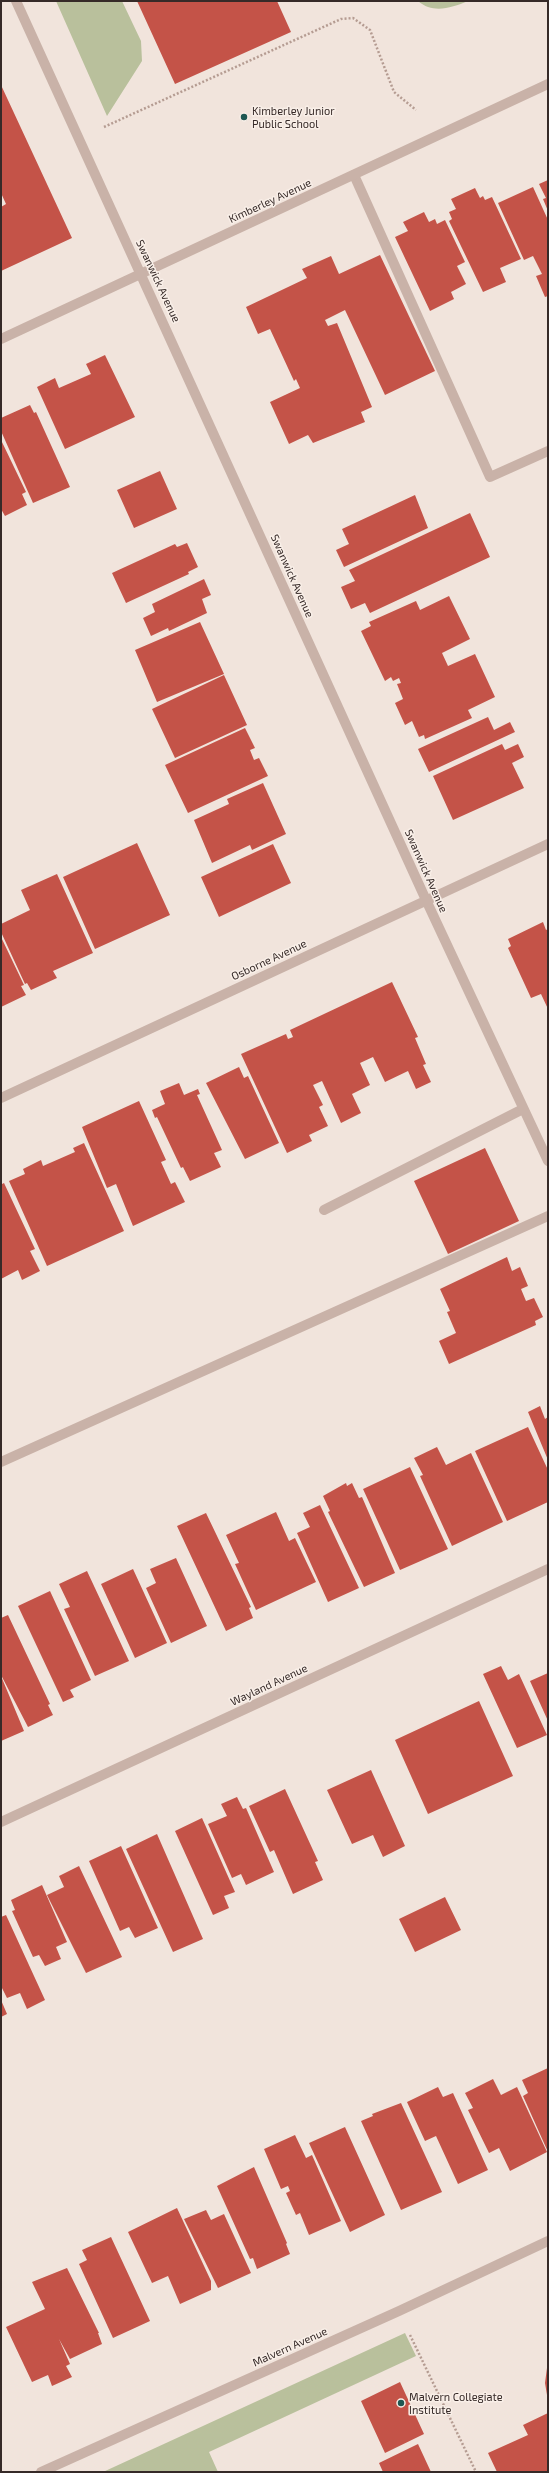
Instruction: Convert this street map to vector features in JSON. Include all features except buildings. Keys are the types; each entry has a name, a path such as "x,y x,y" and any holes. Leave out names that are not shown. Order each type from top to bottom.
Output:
{"street":[{"name":"Swanwick Avenue","path":"16,1 142,274 426,900 548,1161"},
{"name":"Kimberley Avenue","path":"1,339 548,84"},
{"path":"354,175 490,477 548,451"},
{"name":"Osborne Avenue","path":"1,1098 548,844"},
{"path":"324,1210 523,1109"},
{"path":"1,1462 548,1216"},
{"name":"Wayland Avenue","path":"1,1822 548,1569"},
{"name":"Malvern Avenue","path":"42,2472 399,2311 548,2241"}],"path":[{"path":"104,127 341,19 354,18 370,30 394,92 416,110"},
{"path":"410,2334 476,2472"}],"green space":[{"path":"56,1 122,1 141,41 142,61 107,116"},
{"path":"418,1 468,1 449,8 436,9 424,5"},
{"path":"405,2333 416,2356 209,2452 218,2472 103,2472"}],"place":[{"name":"Kimberley Junior Public School","path":"244,117"},
{"name":"Malvern Collegiate Institute","path":"401,2403"}]}
